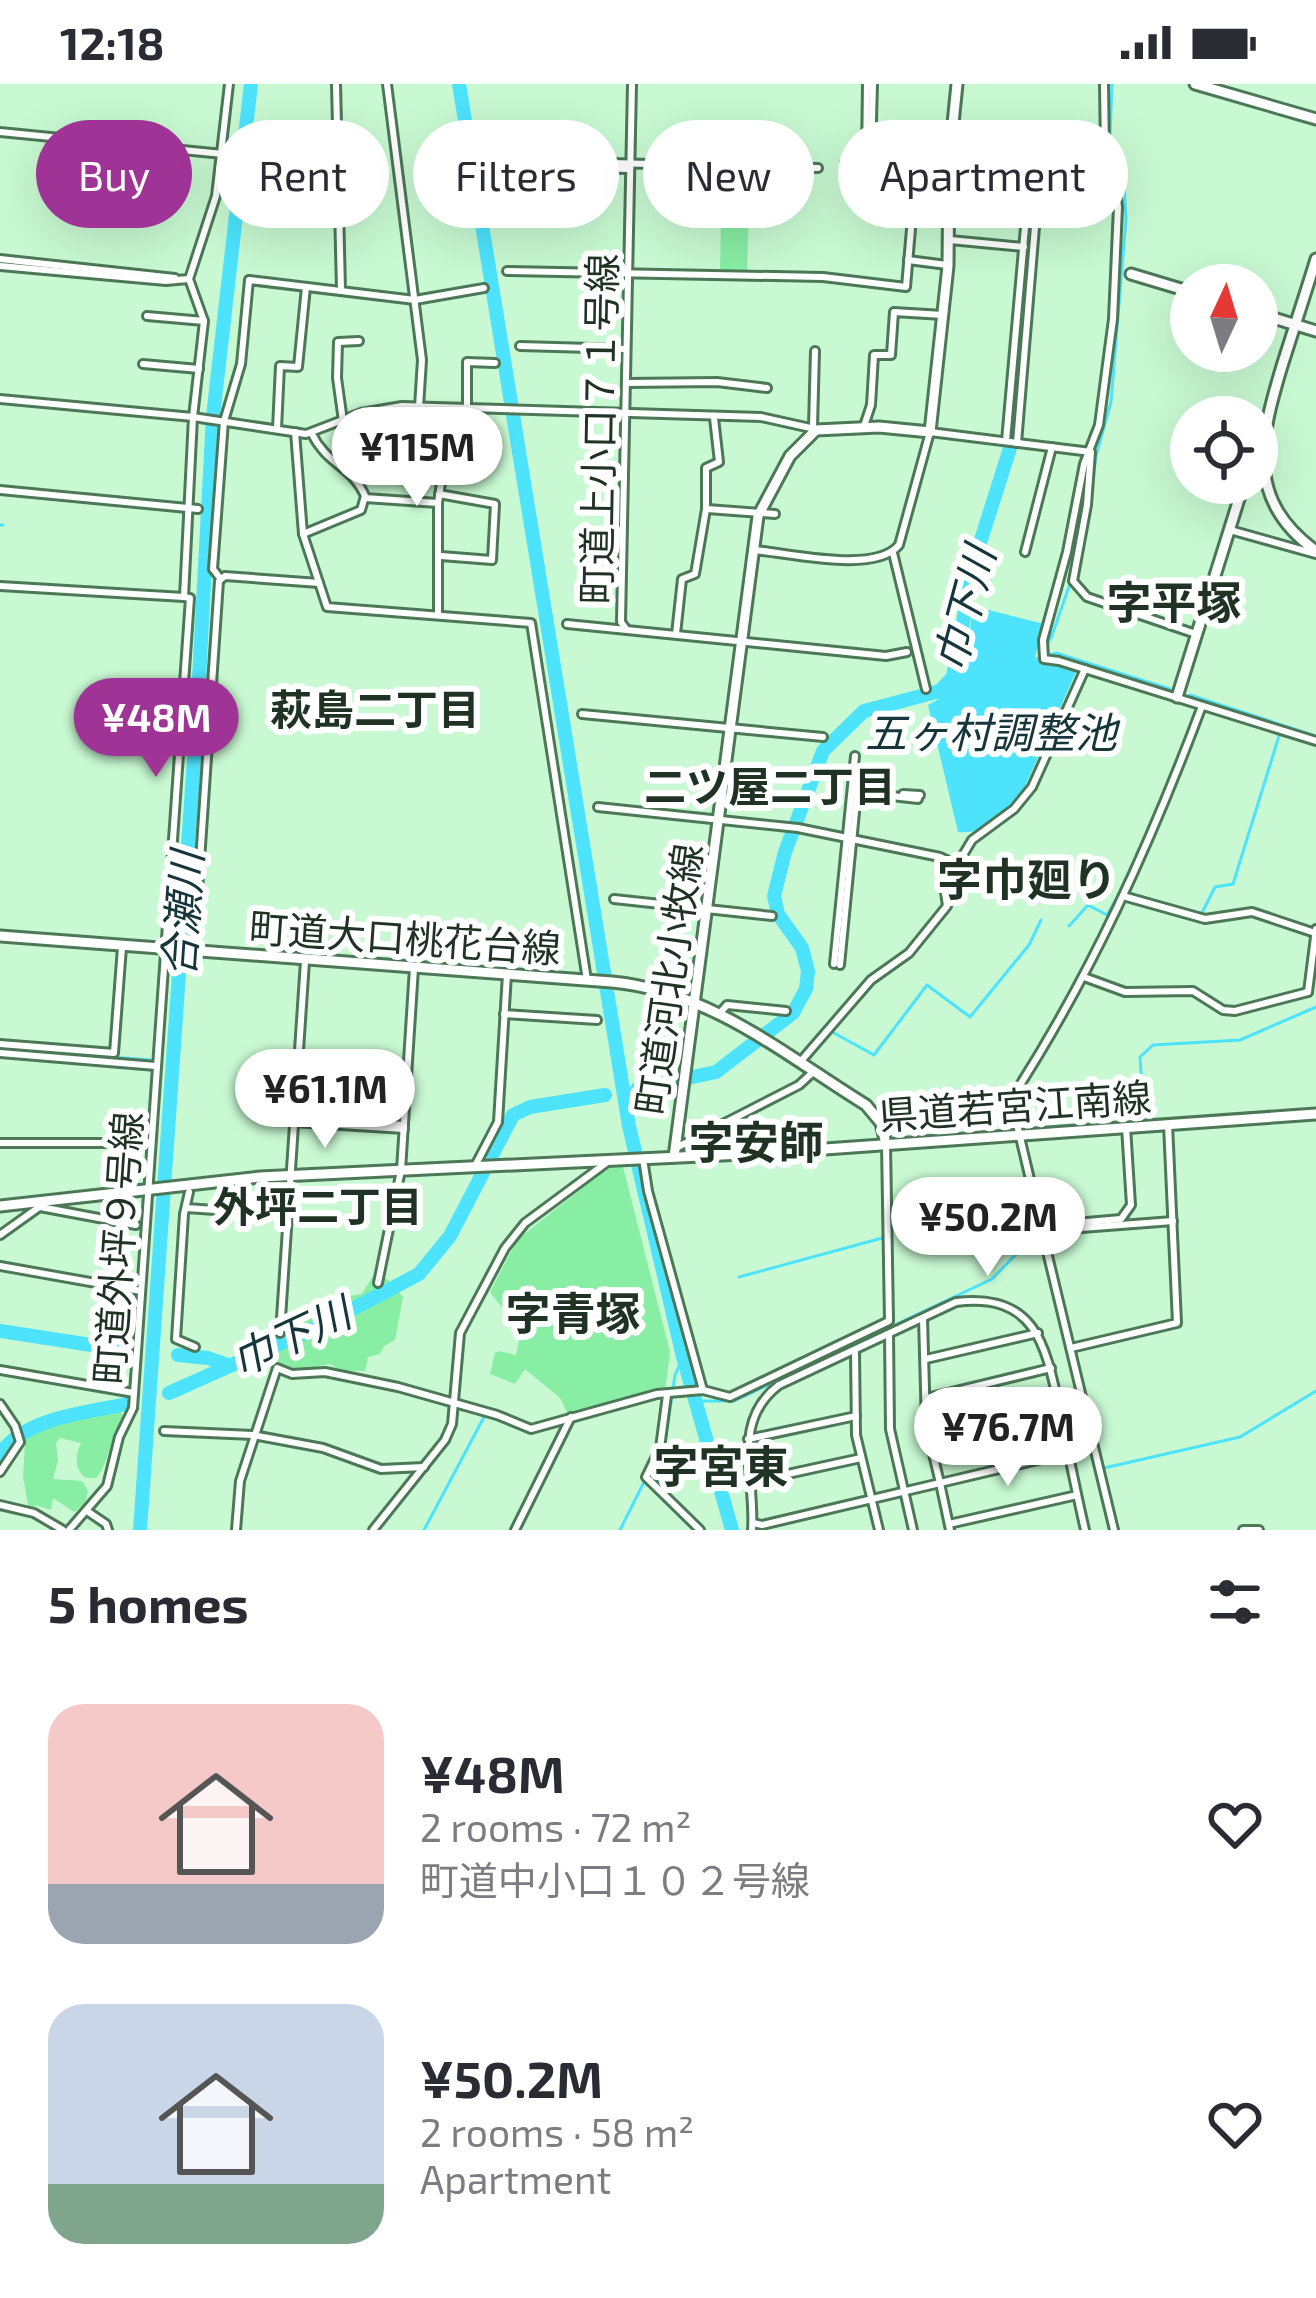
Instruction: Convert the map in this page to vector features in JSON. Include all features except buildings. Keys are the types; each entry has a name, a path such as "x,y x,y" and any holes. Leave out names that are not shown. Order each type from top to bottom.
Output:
{"street":[{"path":"226,120 229,84"},
{"path":"336,84 341,291"},
{"path":"387,84 422,360 419,407"},
{"name":"町道上小口７１号線","path":"626,628 621,622 632,84"},
{"path":"870,84 871,120"},
{"path":"868,120 870,84"},
{"path":"953,120 957,84"},
{"path":"1104,84 1106,120"},
{"path":"1195,84 1316,119"},
{"path":"0,132 216,153"},
{"path":"619,166 818,168"},
{"path":"205,321 185,279 216,196"},
{"path":"754,550 864,562 890,554 899,545 930,432 950,228"},
{"path":"1011,442 1026,228"},
{"path":"1011,442 1033,228"},
{"path":"1117,228 1115,296 1099,425 1084,464 1044,659 1316,741"},
{"path":"507,271 823,277 906,286 911,229"},
{"path":"950,240 1024,247"},
{"path":"1274,396 1316,259"},
{"path":"908,260 948,266"},
{"path":"0,262 185,279"},
{"path":"1131,274 1170,286"},
{"path":"193,953 220,578 213,569 222,420 241,364 249,280 415,300 484,288"},
{"path":"277,429 280,366 298,367 307,287"},
{"path":"864,427 871,405 874,355 891,356 894,312 943,315"},
{"path":"147,316 205,321"},
{"path":"1278,320 1316,332"},
{"name":"町道外坪９号線","path":"66,1530 108,1483 118,1437 134,1408 190,598 184,597 193,509 193,417 205,321"},
{"path":"343,421 338,342 359,341"},
{"path":"520,346 626,349"},
{"path":"814,351 814,429"},
{"path":"467,410 467,362 495,363"},
{"path":"143,364 199,368"},
{"path":"626,383 717,382 767,388"},
{"path":"0,399 207,418 312,434 381,409 419,407 761,417 814,429 930,432 1090,452"},
{"path":"438,614 439,499 452,409"},
{"path":"676,634 682,579 695,574 706,509 706,467 717,465 720,459 714,418"},
{"name":"町道河北小牧線","path":"675,1153 759,514 790,456 814,429"},
{"path":"295,432 303,534 328,607 532,624 592,980"},
{"path":"303,534 361,510 365,498 357,481 321,453 312,434"},
{"path":"1025,552 1052,447"},
{"path":"1090,452 1087,505 1073,581 1077,589 1087,597 1198,634"},
{"path":"0,490 193,509"},
{"path":"365,498 495,504 492,560 441,556"},
{"path":"1178,697 1238,504"},
{"path":"1275,504 1290,528 1316,553"},
{"path":"706,509 775,514"},
{"path":"1230,530 1316,553"},
{"path":"890,554 926,689"},
{"path":"220,578 320,583"},
{"path":"0,586 184,597"},
{"path":"567,624 886,656 908,652"},
{"path":"598,807 798,828 928,854 957,865 972,840 1014,809 1032,787 1085,669"},
{"path":"1126,1127 1131,1205 1127,1214 1121,1219 1041,1226 1011,1099 1084,977 1202,706"},
{"path":"582,714 824,737"},
{"path":"837,964 855,756"},
{"path":"849,838 857,792 919,797 852,788"},
{"path":"799,1064 871,980 909,953 947,906 940,857"},
{"path":"1123,896 1205,919 1252,912 1315,931 1308,992"},
{"path":"614,899 772,916"},
{"name":"町道大口桃花台線","path":"0,936 592,980 658,989 720,1012 871,1109 884,1130 886,1144"},
{"path":"0,1049 113,1053 122,946"},
{"path":"280,1334 304,961"},
{"path":"378,1283 401,1170 414,968"},
{"path":"476,1166 498,1122 507,974"},
{"path":"1084,977 1125,992 1193,992 1223,1010 1235,1011 1308,992"},
{"path":"1308,992 1316,1000"},
{"path":"720,1012 727,1005 786,1011"},
{"path":"505,1014 597,1019"},
{"path":"0,1049 156,1066"},
{"path":"675,1153 799,1085 812,1073"},
{"name":"県道若宮江南線","path":"0,1206 290,1175 643,1159 675,1153 886,1144 1316,1114"},
{"path":"294,1120 404,1127"},
{"path":"1071,1348 1177,1323 1168,1124"},
{"path":"0,1143 151,1144"},
{"path":"886,1144 890,1429 913,1530"},
{"path":"643,1159 701,1392"},
{"path":"376,1529 445,1440 452,1424 460,1333 505,1248 525,1223 609,1160"},
{"path":"190,1192 176,1339 195,1347"},
{"path":"0,1235 41,1204 136,1225"},
{"path":"186,1208 288,1215"},
{"path":"1114,1530 1042,1232 1173,1221"},
{"path":"0,1266 141,1291"},
{"path":"1085,1530 1069,1452 1059,1410 1052,1368 1038,1333 1014,1310 986,1300 956,1302 773,1389 756,1409 748,1439 752,1526 872,1500 1069,1452 1094,1447"},
{"path":"923,1318 930,1440 950,1527 1077,1495"},
{"path":"236,1530 240,1481 277,1368 292,1374 354,1377 531,1429 667,1395 701,1392 730,1397 889,1322"},
{"path":"926,1359 1038,1333"},
{"path":"855,1349 861,1458 879,1530"},
{"path":"926,1399 1052,1368"},
{"path":"0,1370 134,1393"},
{"path":"667,1395 661,1448 646,1477 700,1530"},
{"path":"0,1404 20,1440 0,1472"},
{"path":"930,1440 1059,1410"},
{"path":"748,1439 856,1416"},
{"path":"515,1530 571,1418"},
{"path":"164,1431 253,1435 323,1448 381,1469 424,1467"},
{"path":"752,1482 861,1458"},
{"path":"0,1505 34,1513 66,1530"},
{"path":"87,1511 108,1530"},
{"path":"1243,1530 1259,1530"}],"green space":[{"path":"721,228 748,228 747,272 720,272"},
{"path":"611,1165 623,1167 670,1352 665,1391 567,1412 560,1398 525,1369 515,1384 490,1374 495,1353 516,1355 521,1332 490,1292 517,1240"},
{"path":"373,1276 387,1279 403,1297 395,1340 380,1354 368,1357 365,1371 342,1371 330,1364 297,1370 274,1361 239,1370 222,1363 265,1343 274,1329 362,1294"},
{"path":"115,1403 124,1417 96,1478 86,1478 79,1471 81,1443 60,1438 56,1443 53,1479 82,1481 88,1491 85,1503 74,1512 53,1498 51,1510 35,1505 34,1512 29,1510 23,1477 26,1429 67,1413"}],"water":[{"name":"五ヶ村調整池","path":"973,606 1044,624 1035,657 1076,672 1019,800 992,824 958,832 928,705 959,676"}],"waterway":[{"name":"合瀬川","path":"140,1530 197,717 213,416 251,84"},
{"path":"459,84 629,1126 683,1357 732,1530"},
{"path":"1089,507 1096,456 1111,402 1126,219 1123,168 1110,135 1112,84"},
{"name":"巾下川","path":"637,1089 716,1072 793,1013 806,989 808,971 802,948 778,914 774,896 785,852 823,751 864,711 940,691 953,677 974,562 1011,445 1030,228"},
{"path":"1038,659 1051,638 1071,581"},
{"path":"1046,656 1056,653 1170,689"},
{"path":"940,691 955,688"},
{"path":"1190,695 1316,736"},
{"path":"1132,894 1201,915 1215,887 1233,884 1279,736"},
{"path":"1069,926 1088,905 1107,915 1121,890"},
{"path":"834,1033 874,1055 927,985 970,1017 1029,945 1041,920"},
{"path":"1144,1117 1140,1057 1153,1045 1240,1040 1316,1007"},
{"path":"0,1048 150,1060"},
{"name":"巾下川","path":"169,1393 324,1324 419,1274 450,1236 513,1115 530,1107 605,1095"},
{"path":"1119,1222 1134,1208 1130,1150"},
{"path":"696,1401 734,1401 992,1279 1039,1231"},
{"path":"739,1277 886,1237"},
{"path":"0,1331 130,1351"},
{"path":"178,1355 228,1365"},
{"path":"659,1484 675,1375 683,1357"},
{"path":"1104,1468 1240,1437 1316,1391"},
{"name":"巾下川","path":"0,1454 41,1424 127,1404"},
{"path":"424,1530 484,1417"},
{"path":"1077,1479 1089,1530"},
{"path":"620,1530 644,1482 650,1483"}],"district":[{"name":"字平塚","path":"1174,601"},
{"name":"萩島二丁目","path":"375,708"},
{"name":"二ツ屋二丁目","path":"770,785"},
{"name":"字巾廻り","path":"1027,878"},
{"name":"字安師","path":"756,1141"},
{"name":"外坪二丁目","path":"318,1205"},
{"name":"字青塚","path":"573,1312"},
{"name":"字宮東","path":"721,1465"}]}
